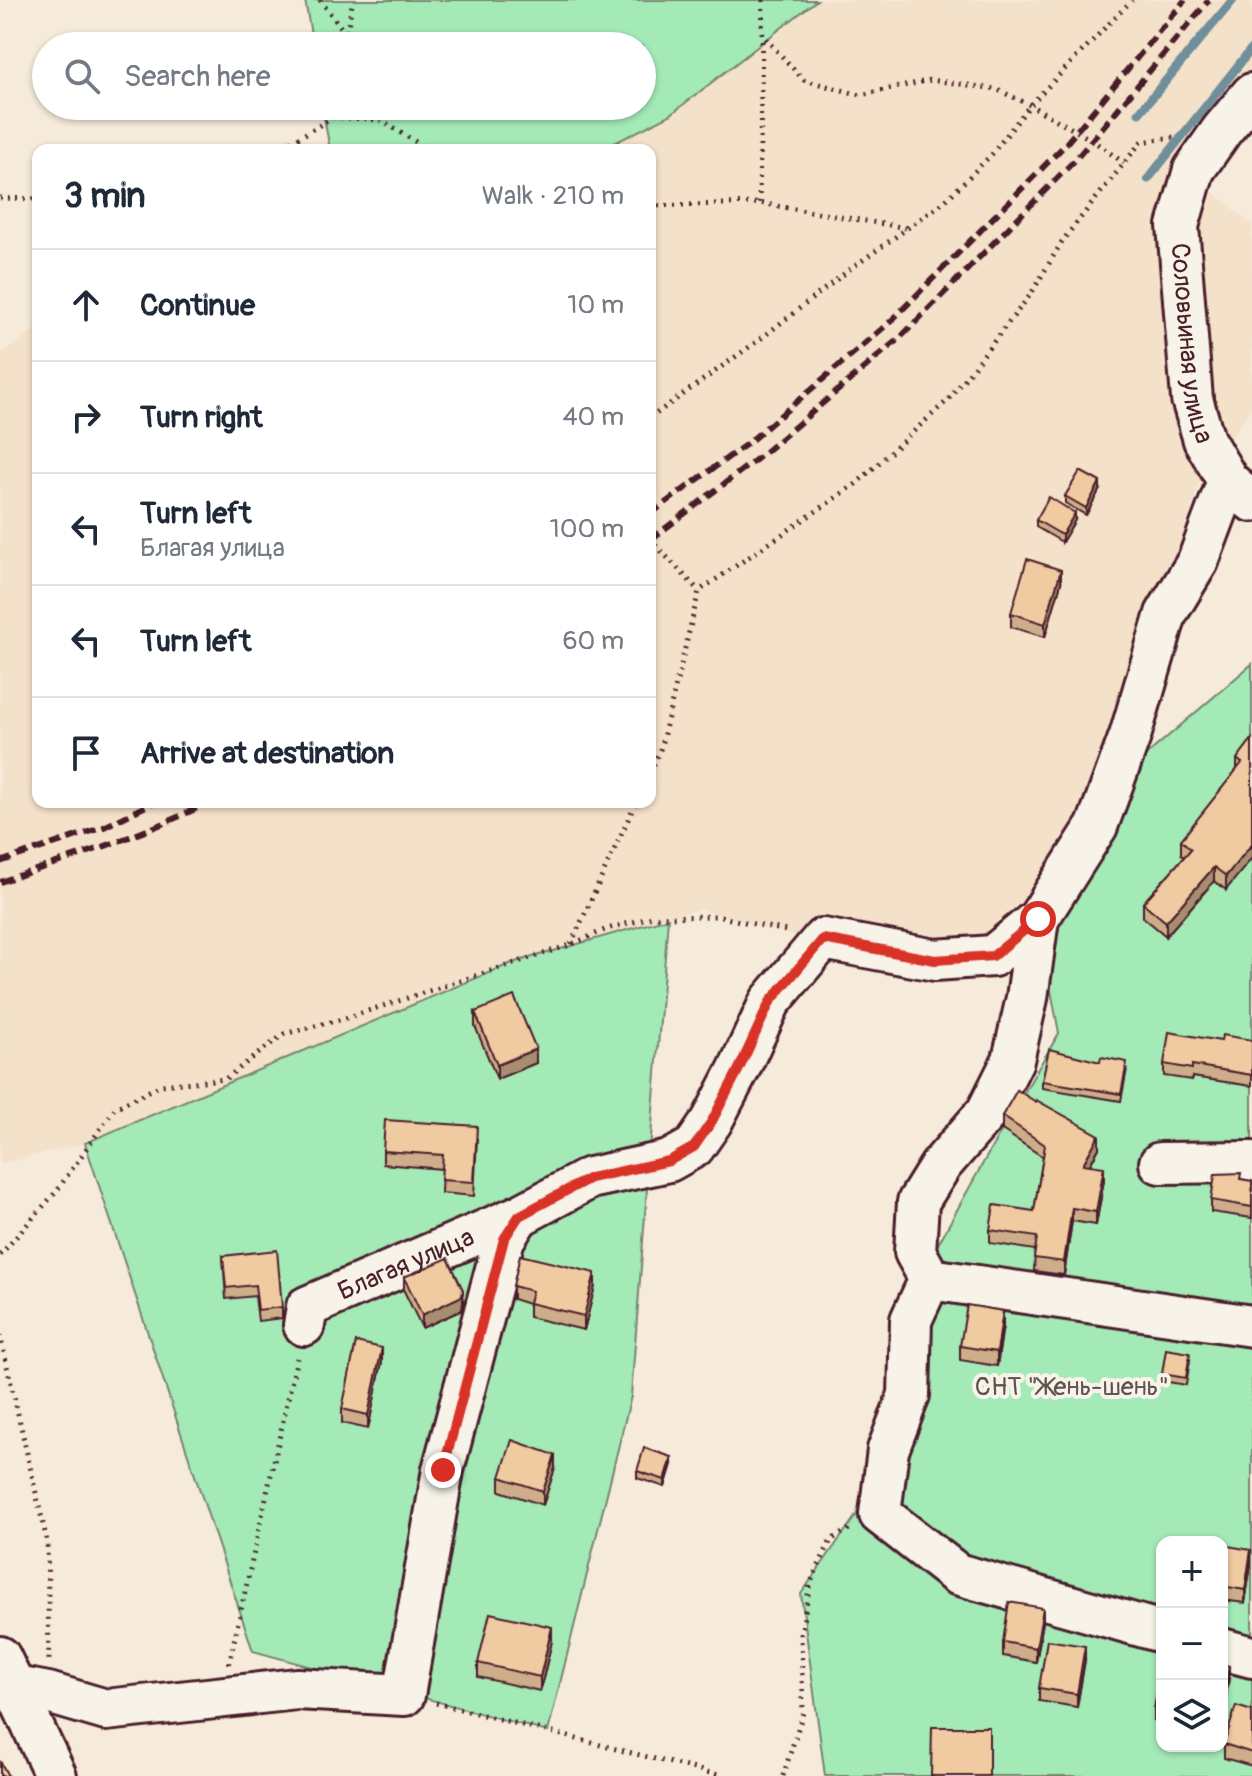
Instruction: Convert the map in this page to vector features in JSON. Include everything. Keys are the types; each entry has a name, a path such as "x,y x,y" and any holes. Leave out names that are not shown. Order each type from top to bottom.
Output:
{"street":[{"name":"Соловьиная улица","path":"1240,491 1204,440 1192,399 1178,226 1194,170 1252,94"},
{"path":"823,939 935,960 993,956 1038,919 1097,826 1130,736 1166,614 1240,491"},
{"path":"930,1279 915,1252 918,1202 941,1165 987,1112 1013,1060 1027,998 1038,919"},
{"name":"Благая улица","path":"304,1325 307,1307 519,1216 590,1178 669,1161 694,1147 712,1121 770,1002 823,939"},
{"path":"1160,1163 1252,1162"},
{"path":"21,1679 106,1710 297,1689 404,1695 443,1470 504,1239 519,1216"},
{"path":"930,1279 1252,1326"},
{"path":"930,1279 911,1320 909,1395 888,1450 880,1514 957,1574 1156,1630"},
{"path":"1228,1651 1252,1657"},
{"path":"21,1679 56,1776"}],"path":[{"path":"320,0 344,32"},
{"path":"347,32 353,0"},
{"path":"759,203 763,0"},
{"path":"656,414 944,202 992,154 1030,105 1132,0"},
{"path":"762,35 804,80 861,95 931,80 996,89 1092,140 1124,163"},
{"path":"287,144 329,120"},
{"path":"380,120 419,144"},
{"path":"656,759 699,591 856,484 948,400 1031,294 1063,240 1141,142 1222,130"},
{"path":"0,198 32,199"},
{"path":"656,206 759,203 909,228"},
{"path":"656,545 699,591"},
{"path":"570,945 633,808"},
{"path":"0,1255 56,1192 115,1108 161,1085 225,1079 284,1034 346,1018 570,945 607,929 652,917 716,916 823,939"},
{"path":"222,1698 304,1325"},
{"path":"0,1335 47,1541 50,1627 21,1679"},
{"path":"783,1776 803,1713 801,1634 810,1584 831,1540 880,1514"},
{"path":"404,1695 722,1776"}],"shaded area":[{"path":"817,0 1252,0 1252,118 1205,185 1252,225 1252,407 1199,482 1124,748 1037,935 854,954 700,909 512,963 85,1143 0,1164 0,354 32,332 32,808 656,808 656,144 613,144 670,115"}],"green space":[{"path":"305,0 817,0 670,115 613,144 329,144 325,120 656,120 656,32 311,32"},
{"name":"СНТ \"Жень-шень\"","path":"1252,664 1252,1776 825,1776 801,1594 857,1514 912,1291 1059,1033 1042,942 1144,757"},
{"path":"668,918 631,1396 548,1732 253,1651 85,1143 512,963"}],"building":[{"path":"1080,471 1100,482 1086,508 1065,496"},
{"path":"1049,497 1075,513 1062,535 1036,520"},
{"path":"1027,559 1061,570 1045,624 1011,613"},
{"path":"1252,739 1252,844 1226,876 1214,867 1166,922 1143,903 1191,849 1181,840 1242,763 1237,759"},
{"path":"514,996 536,1049 497,1065 475,1012"},
{"path":"1169,1032 1221,1041 1222,1035 1252,1040 1252,1075 1192,1065 1192,1069 1164,1064"},
{"path":"1049,1049 1100,1062 1101,1057 1127,1062 1121,1094 1042,1081"},
{"path":"1017,1090 1099,1135 1083,1164 1104,1167 1096,1212 1072,1208 1064,1262 1034,1258 1037,1237 990,1230 994,1205 1034,1211 1045,1145 1002,1116"},
{"path":"385,1120 477,1126 474,1182 441,1180 443,1155 383,1151"},
{"path":"1241,1173 1240,1179 1252,1181 1252,1207 1211,1200 1215,1174"},
{"path":"277,1250 282,1307 258,1310 255,1285 226,1288 223,1256"},
{"path":"520,1255 595,1273 584,1316 529,1303 532,1291 513,1286"},
{"path":"448,1258 463,1290 462,1296 422,1315 404,1277"},
{"path":"967,1305 1003,1311 997,1352 960,1346"},
{"path":"356,1342 382,1348 368,1415 342,1409"},
{"path":"1166,1349 1190,1353 1186,1378 1162,1374"},
{"path":"512,1440 555,1455 543,1491 500,1477"},
{"path":"644,1448 672,1457 665,1480 637,1471"},
{"path":"1228,1546 1251,1550 1245,1590 1228,1587"},
{"path":"1009,1602 1043,1608 1036,1648 1003,1642"},
{"path":"490,1613 552,1627 540,1677 478,1663"},
{"path":"1047,1640 1085,1646 1077,1694 1039,1688"},
{"path":"1236,1706 1252,1711 1252,1753 1228,1745 1228,1731"},
{"path":"932,1727 989,1727 989,1776 931,1776"},
{"path":"0,1761 8,1776 0,1776"}],"waterway":[{"path":"1139,113 1233,0"},
{"path":"1148,179 1252,48"}],"railway":[{"path":"656,510 748,443 890,322 1064,146 1185,0"},
{"path":"656,535 758,458 902,336 1076,159 1209,0"},
{"path":"0,862 104,827 142,808"},
{"path":"0,882 132,836 196,808"}],"route":[{"path":"443,1470 504,1239 519,1216 590,1178 669,1161 694,1147 712,1121 770,1002 823,939 935,960 993,956 1038,919"}]}
